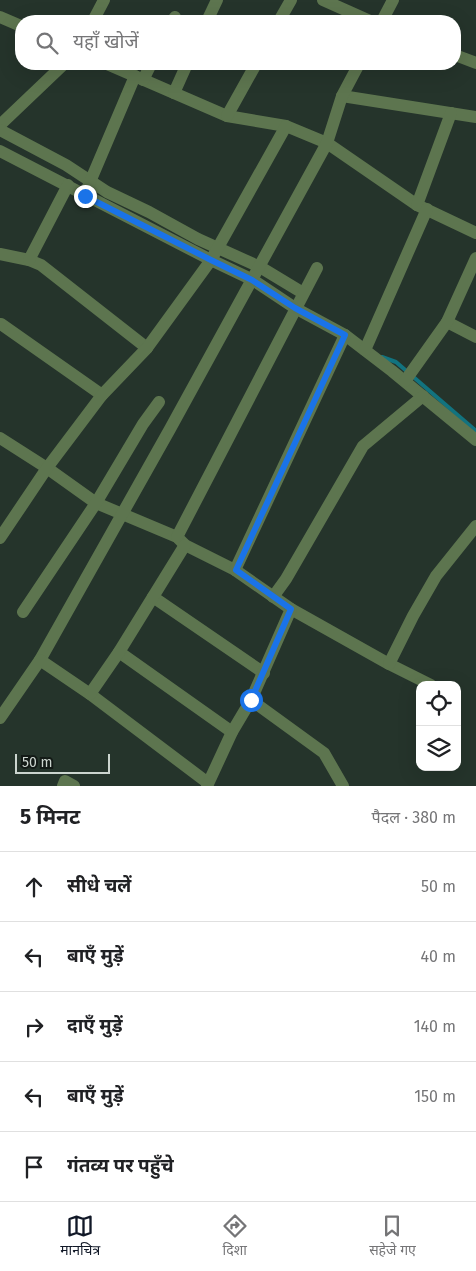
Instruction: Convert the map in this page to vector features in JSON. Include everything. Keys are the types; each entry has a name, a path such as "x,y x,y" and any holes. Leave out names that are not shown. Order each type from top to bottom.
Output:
{"street":[{"path":"96,15 104,0"},
{"path":"210,15 217,0"},
{"path":"282,15 290,0"},
{"path":"323,0 357,15"},
{"path":"385,15 393,0"},
{"path":"0,17 15,23"},
{"path":"461,57 476,63"},
{"path":"0,125 58,70"},
{"path":"121,70 227,116 286,126 327,143 422,207 476,233"},
{"path":"85,196 139,78 146,70"},
{"path":"174,93 184,70"},
{"path":"227,116 253,70"},
{"path":"0,718 40,660 260,267 327,143 342,96 356,70"},
{"path":"342,96 476,117"},
{"path":"365,350 422,207 451,113"},
{"path":"0,538 47,468 102,395 147,348 211,260 286,126"},
{"path":"0,130 66,165 107,192 150,212 198,239 260,267 303,293"},
{"path":"15,158 23,142"},
{"path":"0,151 252,280 295,308 345,335 476,440"},
{"path":"29,260 68,185"},
{"path":"0,254 29,260 41,265 147,348"},
{"path":"404,381 447,322 476,258"},
{"path":"90,694 153,597 295,308 317,268"},
{"path":"447,322 476,337"},
{"path":"1,324 102,395"},
{"path":"236,570 345,335"},
{"path":"273,597 363,446 423,396"},
{"path":"23,612 159,402"},
{"path":"0,438 96,502 181,541 236,570 291,609 389,664 424,681"},
{"path":"389,664 436,576 476,526"},
{"path":"153,597 264,673"},
{"path":"40,660 90,694 208,785 232,732 264,673 291,609"},
{"path":"119,652 232,732"},
{"path":"251,700 324,753 343,786"},
{"path":"63,786 65,781 74,786"}],"waterway":[{"path":"382,357 396,362 476,431"}],"route":[{"path":"85,196 252,280 295,308 345,335 236,570 291,609 251,700"}]}
